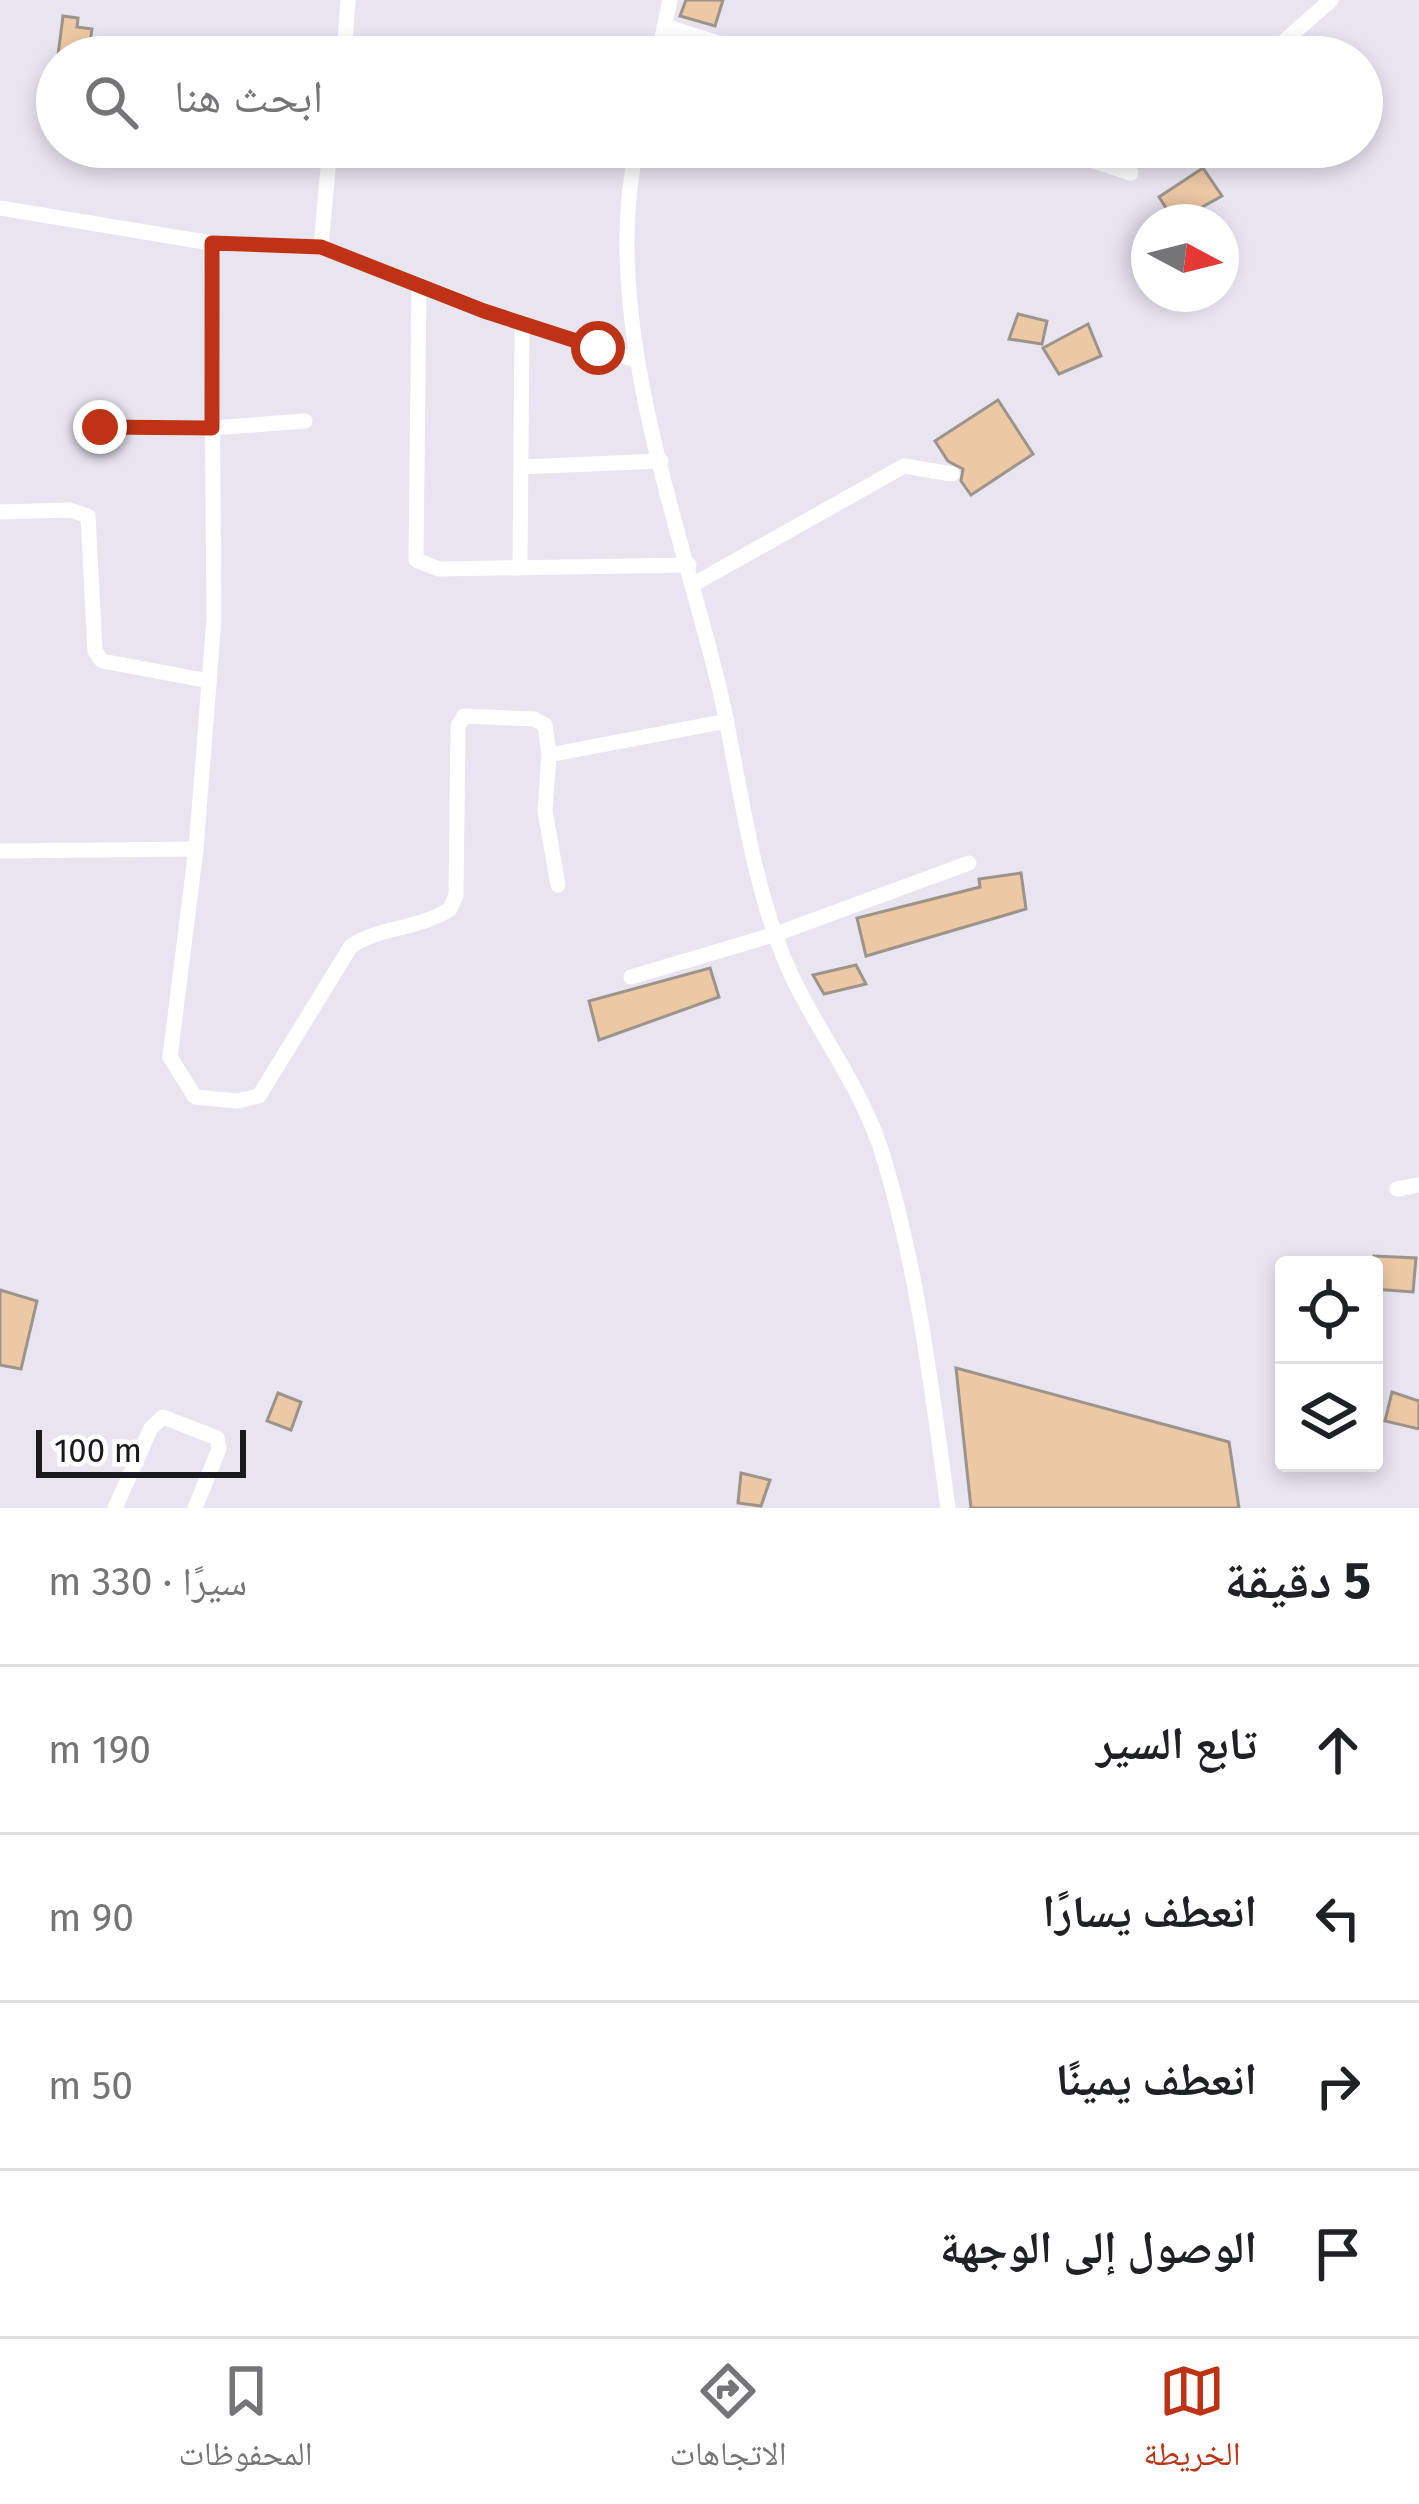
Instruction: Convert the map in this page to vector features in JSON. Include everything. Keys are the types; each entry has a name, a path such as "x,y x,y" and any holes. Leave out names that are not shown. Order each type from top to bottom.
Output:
{"street":[{"path":"345,36 348,0"},
{"path":"662,36 670,0"},
{"path":"1290,36 1331,0"},
{"path":"664,26 696,36"},
{"path":"321,247 328,168"},
{"path":"634,168 628,212 636,360 727,721 740,806 776,934 800,992 853,1080 883,1156 906,1243 948,1508"},
{"path":"1118,168 1131,172"},
{"path":"0,208 212,243 321,247 522,323 636,360"},
{"path":"212,243 214,619 196,849 170,1057 195,1096 237,1101 259,1096 351,946 369,934 400,931 449,909 455,895 458,726 464,716 535,719 545,724 549,755 545,811 558,885"},
{"path":"418,284 416,560 425,568 689,565"},
{"path":"520,567 522,323"},
{"path":"100,427 212,428 305,421"},
{"path":"521,467 661,461"},
{"path":"694,584 904,466 952,474"},
{"path":"0,512 70,510 88,516 95,651 102,661 209,681"},
{"path":"549,755 727,721"},
{"path":"0,851 196,849"},
{"path":"631,977 776,934 969,863"},
{"path":"1396,1189 1419,1185"},
{"path":"115,1508 147,1436 163,1417 218,1438 219,1449 196,1508"}],"building":[{"path":"686,0 723,0 715,26 680,16"},
{"path":"63,16 78,18 77,27 92,29 91,36 60,36"},
{"path":"1203,168 1222,196 1208,204 1163,204 1159,197"},
{"path":"1018,314 1047,321 1042,344 1009,339"},
{"path":"1088,324 1101,356 1059,374 1043,348"},
{"path":"998,400 1033,454 971,495 961,481 963,469 948,461 935,441"},
{"path":"1021,873 1026,909 866,956 857,918 980,887 979,879"},
{"path":"856,965 866,984 824,994 813,975"},
{"path":"710,968 719,997 599,1040 589,1001"},
{"path":"1383,1256 1416,1258 1413,1292 1383,1290"},
{"path":"0,1290 37,1301 21,1369 0,1365"},
{"path":"956,1368 1229,1442 1239,1508 971,1508"},
{"path":"1392,1392 1419,1401 1419,1429 1385,1421"},
{"path":"278,1393 301,1402 291,1430 267,1421"},
{"path":"741,1473 770,1480 761,1506 738,1503"}],"route":[{"path":"100,427 212,428 212,243 321,247 484,311 598,348"}]}
